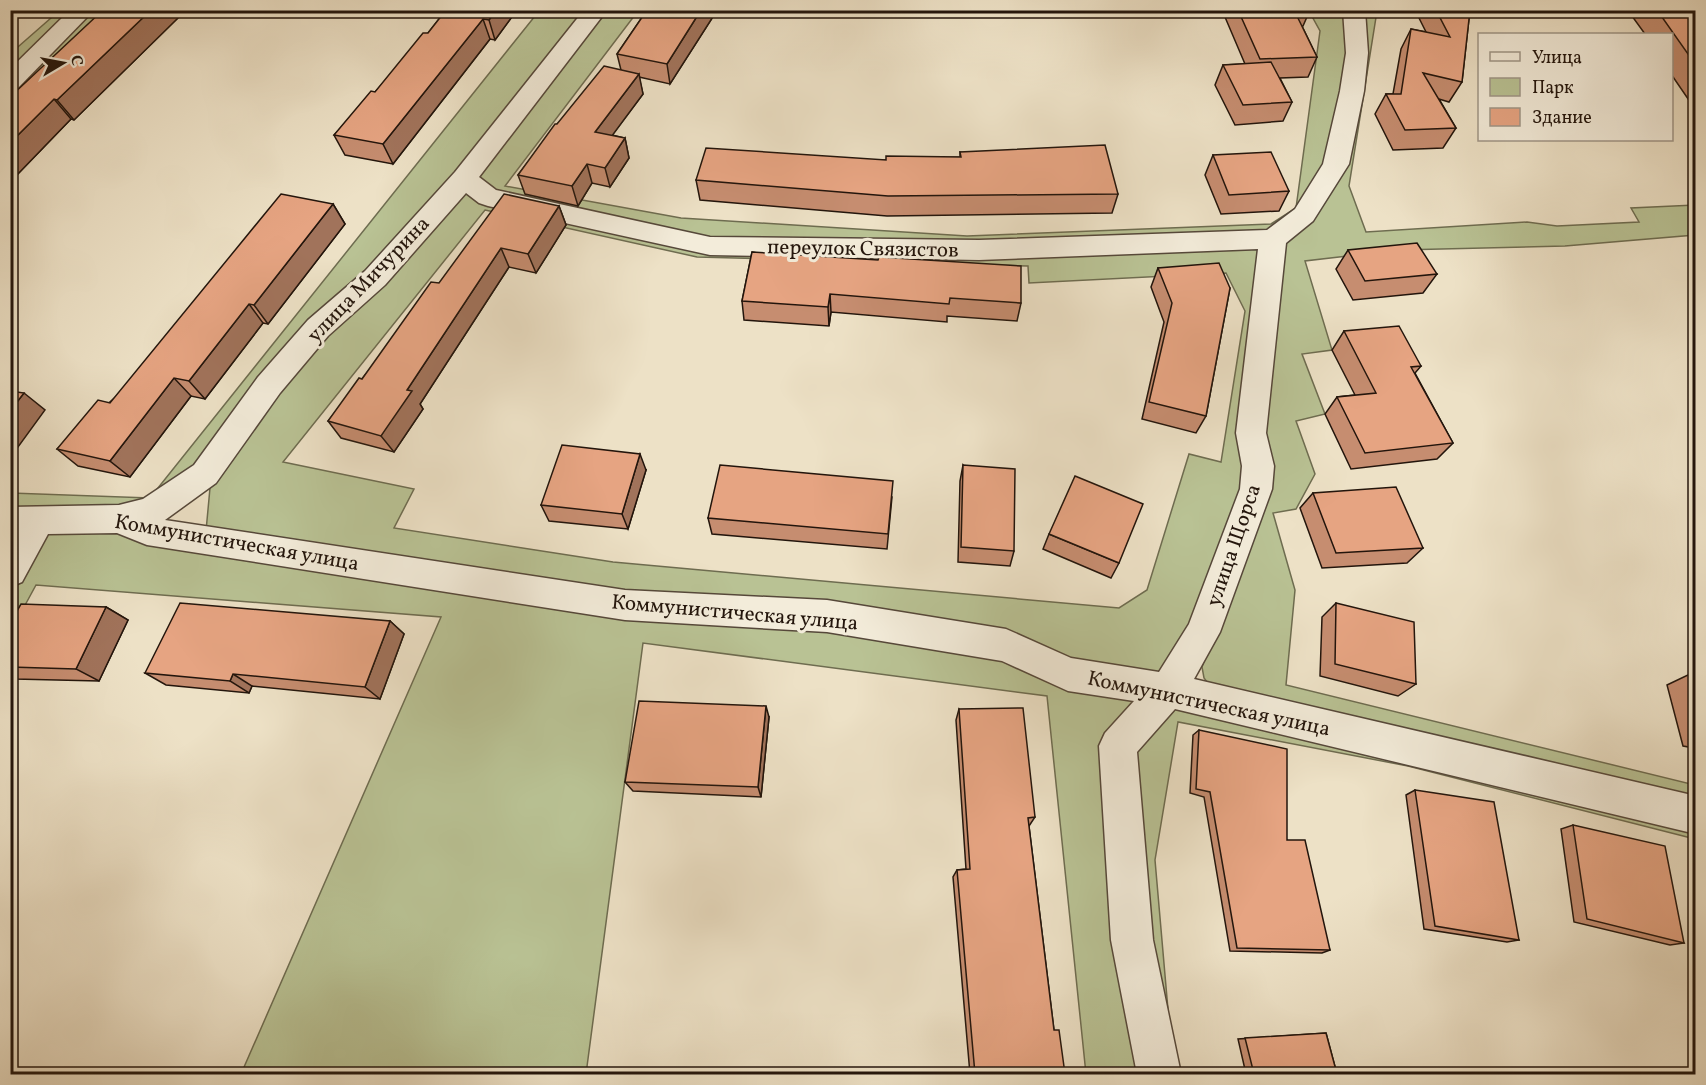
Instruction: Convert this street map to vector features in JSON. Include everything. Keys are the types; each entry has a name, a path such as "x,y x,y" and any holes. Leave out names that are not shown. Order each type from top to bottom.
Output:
{"street":[{"path":"10,83 83,10"},
{"name":"улица Мичурина","path":"119,519 152,510 205,474 269,385 318,328 375,278 464,178 596,10"},
{"path":"1274,239 1304,215 1336,164 1352,91 1357,53 1354,10"},
{"name":"переулок Связистов","path":"464,178 488,197 710,246 979,250 1274,239"},
{"name":"улица Щорса","path":"1159,1074 1132,940 1118,746 1168,690 1203,632 1256,489 1258,466 1251,434 1274,239"},
{"path":"195,537 194,517 197,494 205,474"},
{"name":"Коммунистическая улица","path":"25,520 119,519 147,531 625,605 827,616 1006,645 1068,674 1168,690 1695,815"},
{"path":"10,572 25,520"}],"green space":[{"path":"59,11 79,11 11,79 11,53"},
{"path":"88,11 116,11 11,114 11,89"},
{"path":"539,11 589,11 457,177 204,466 150,504 11,515 11,493 150,498"},
{"path":"604,11 638,11 505,186 681,218 967,236 1271,224 1296,208 1320,31 1309,11 1347,11 1350,53 1331,162 1300,212 1269,236 978,246 714,241 497,192 474,177"},
{"path":"1361,11 1377,11 1349,186 1366,232 1527,222 1557,226 1639,222 1631,208 1695,205 1695,235 1565,246 1399,250 1305,261 1332,350 1302,354 1325,414 1296,421 1315,474 1296,509 1273,513 1295,590 1286,685 1695,785 1695,806 1214,691 1204,678 1202,667 1263,496 1262,434 1282,241 1311,218"},
{"path":"466,187 710,249 1266,245 1250,462 1195,630 1159,682 627,595 206,531 210,488 220,465 277,386","holes":["485,210 697,257 1028,266 1029,283 1226,273 1245,311 1221,462 1189,454 1147,590 1119,608 613,562 394,528 414,489 283,462"]},
{"path":"47,526 112,527 824,624 1001,655 1142,698 1116,946 1144,1074 1086,1074 1047,696 643,643 586,1074 241,1074 441,617 36,585 11,631 11,594"},
{"path":"1176,699 1695,826 1695,839 1408,766 1178,722 1155,860 1169,1021 1181,1074 1172,1074 1142,938 1129,747"}],"building":[{"path":"103,10 151,10 57,100 54,99 10,143 10,97"},
{"path":"446,10 496,10 489,20 483,19 383,144 334,135 371,91 375,92 423,33 428,33"},
{"path":"647,10 701,10 667,64 617,54"},
{"path":"1238,10 1294,10 1317,57 1260,59"},
{"path":"1436,10 1470,10 1462,82 1423,73 1456,128 1405,130 1386,94 1401,94 1411,29 1450,37"},
{"path":"1657,10 1695,10 1695,64"},
{"path":"1271,62 1292,102 1243,105 1223,65"},
{"path":"604,66 639,74 595,132 625,138 605,168 587,164 572,186 518,175 555,124"},
{"path":"1105,145 1118,194 888,196 696,180 706,148 886,160 886,156 961,157 960,152"},
{"path":"1271,152 1289,191 1229,195 1213,155"},
{"path":"281,194 333,204 254,305 249,304 189,381 174,378 110,461 57,449 98,400 110,403"},
{"path":"504,194 559,206 528,254 501,248 407,390 412,391 381,436 328,421 359,378 362,379 431,282 439,283"},
{"path":"1417,243 1437,274 1365,281 1348,250"},
{"path":"752,252 1021,266 1021,303 950,298 949,304 830,294 828,307 742,301"},
{"path":"1219,263 1230,288 1206,416 1149,402 1172,303 1158,268"},
{"path":"1399,326 1421,366 1411,367 1453,443 1365,453 1337,397 1376,393 1344,331"},
{"path":"10,391 24,393 10,411"},
{"path":"562,445 640,454 622,514 541,505"},
{"path":"720,465 893,481 888,534 708,518"},
{"path":"963,465 1015,469 1014,551 961,547"},
{"path":"1075,476 1143,504 1119,563 1049,534"},
{"path":"1396,487 1423,548 1336,553 1313,493"},
{"path":"180,603 390,621 365,687 233,674 230,681 145,673"},
{"path":"1336,603 1414,622 1416,684 1335,664"},
{"path":"21,604 106,607 76,669 10,667 10,623"},
{"path":"639,701 766,706 758,787 625,782"},
{"path":"1023,708 1035,817 1028,818 1054,1030 1059,1030 1065,1074 975,1074 957,870 970,869 959,709"},
{"path":"1199,730 1287,749 1287,840 1305,840 1330,950 1237,948 1210,792 1196,789"},
{"path":"1415,790 1494,802 1519,940 1435,926"},
{"path":"1573,825 1665,846 1684,943 1587,919"},
{"path":"1326,1033 1337,1074 1254,1074 1245,1038"}]}
